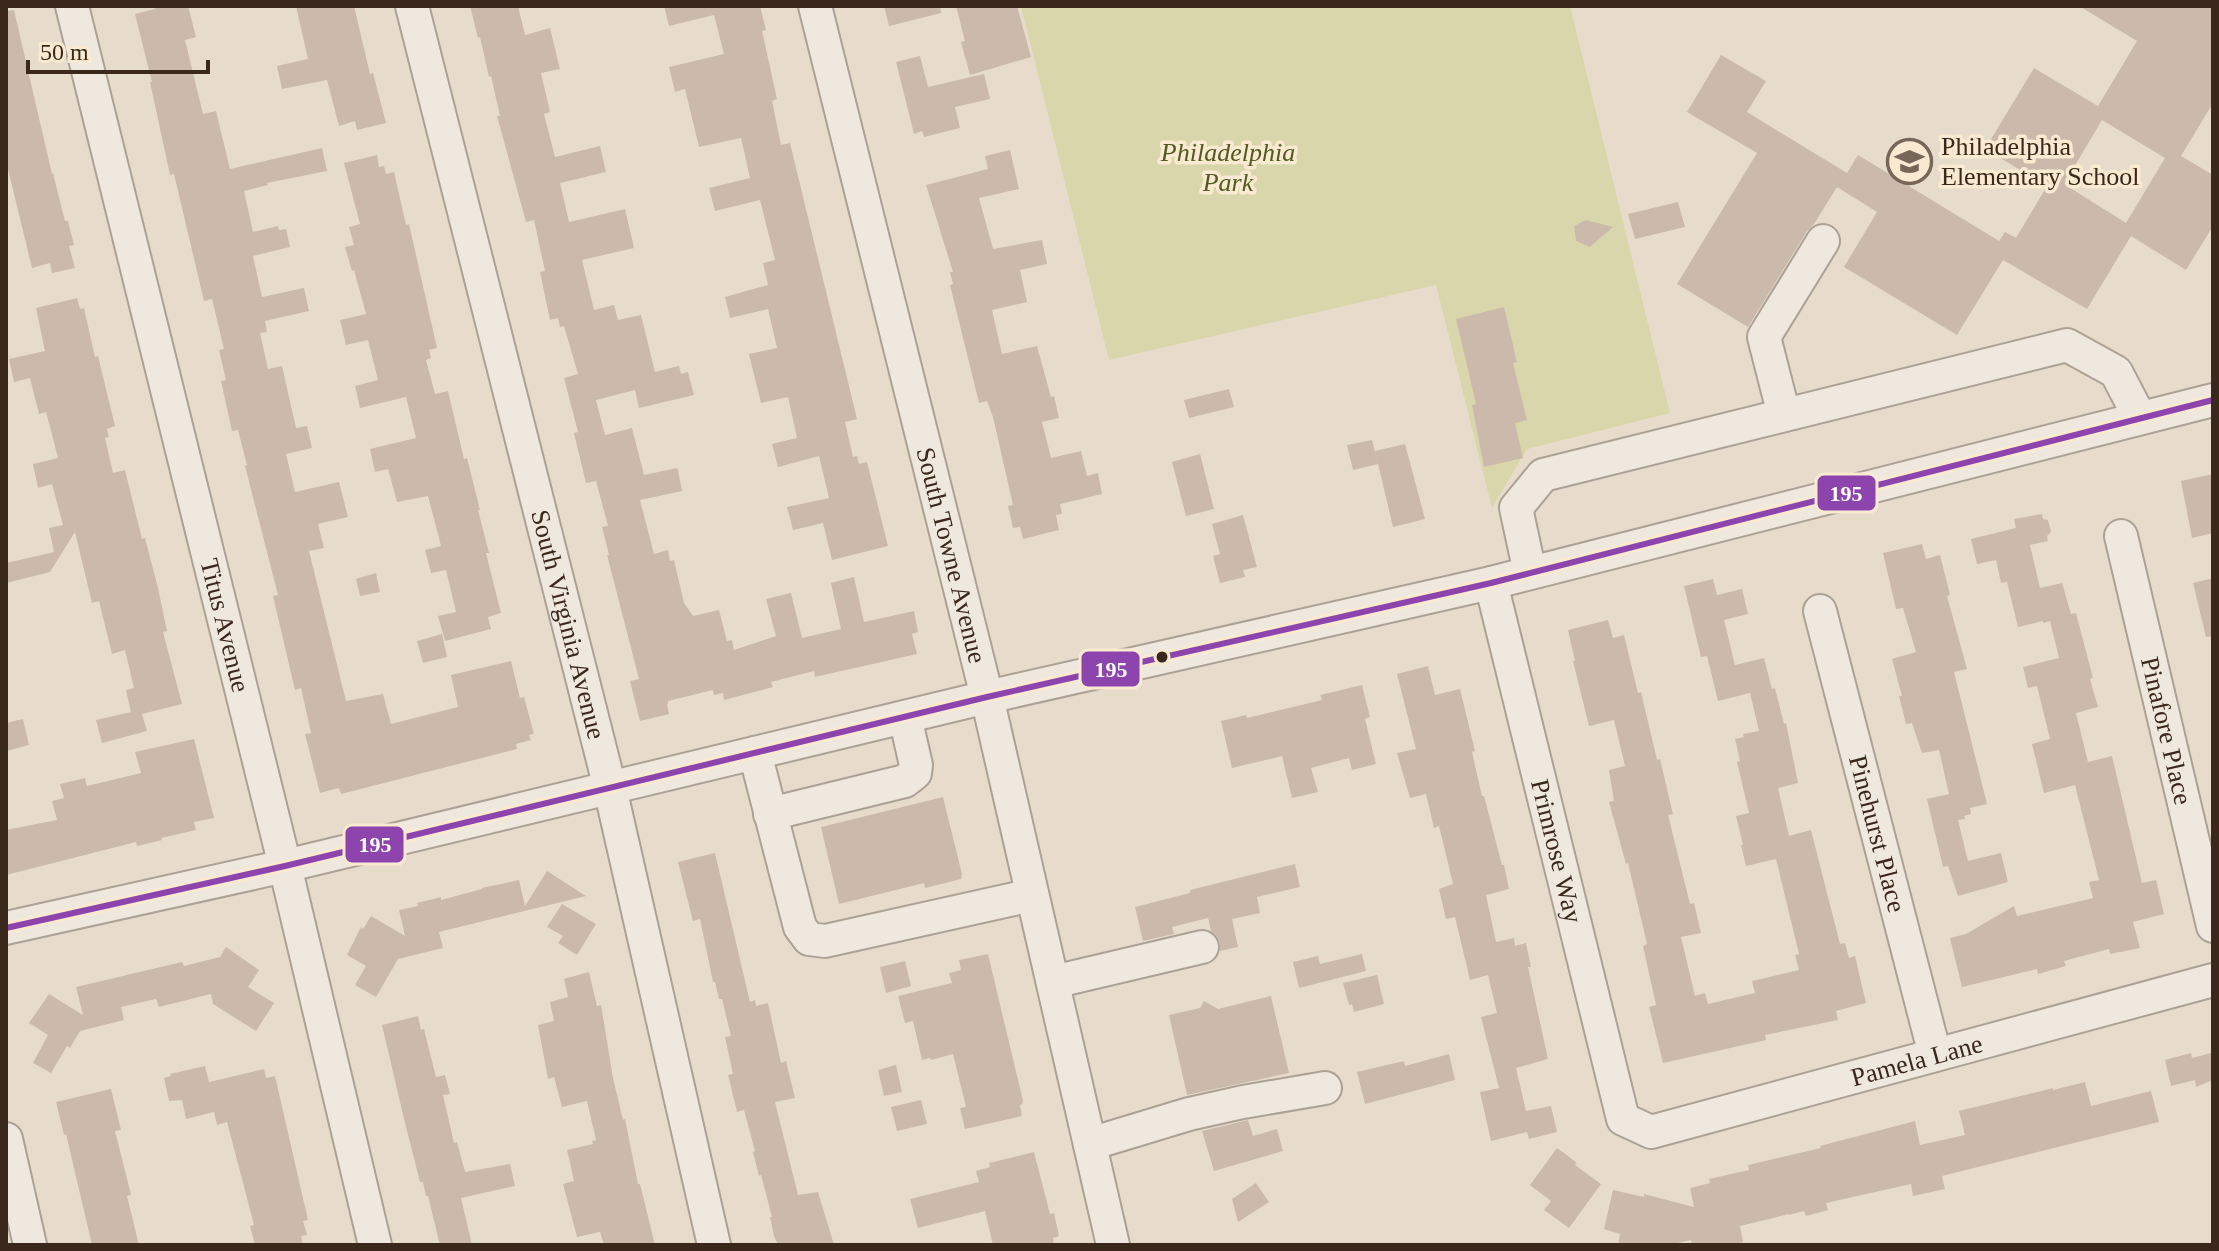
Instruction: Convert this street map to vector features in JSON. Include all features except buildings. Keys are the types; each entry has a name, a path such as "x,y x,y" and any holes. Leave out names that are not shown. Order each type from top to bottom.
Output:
{"street":[{"name":"Titus Avenue","path":"72,6 285,866 375,1245"},
{"name":"South Virginia Avenue","path":"412,6 610,788 714,1245"},
{"name":"South Towne Avenue","path":"815,6 987,697 1113,1245"},
{"path":"1784,415 1764,337 1823,241"},
{"path":"1530,573 1516,508 1543,475 2067,345 2116,372 2140,418"},
{"path":"6,928 285,866 987,697 1491,583 2213,400"},
{"name":"Pinafore Place","path":"2121,536 2213,926"},
{"name":"Primrose Way","path":"1491,583 1623,1119"},
{"name":"Pinehurst Place","path":"1820,611 1935,1055"},
{"path":"770,814 905,781 915,773 916,765 905,717"},
{"path":"755,753 800,927 809,939 825,941 1032,895"},
{"path":"1053,982 1202,947"},
{"name":"Pamela Lane","path":"1623,1119 1651,1132 2213,980"},
{"path":"1090,1144 1189,1114 1325,1088"},
{"path":"6,1139 14,1213 30,1245"}],"green space":[{"name":"Philadelphia Park","path":"1021,6 1570,6 1670,413 1527,449 1492,508 1436,285 1109,360"}],"transit line":[{"name":"195","path":"6,928 285,866 987,697 1491,583 2213,400"}],"place":[{"name":"Philadelphia Elementary School","path":"1910,161"}]}
